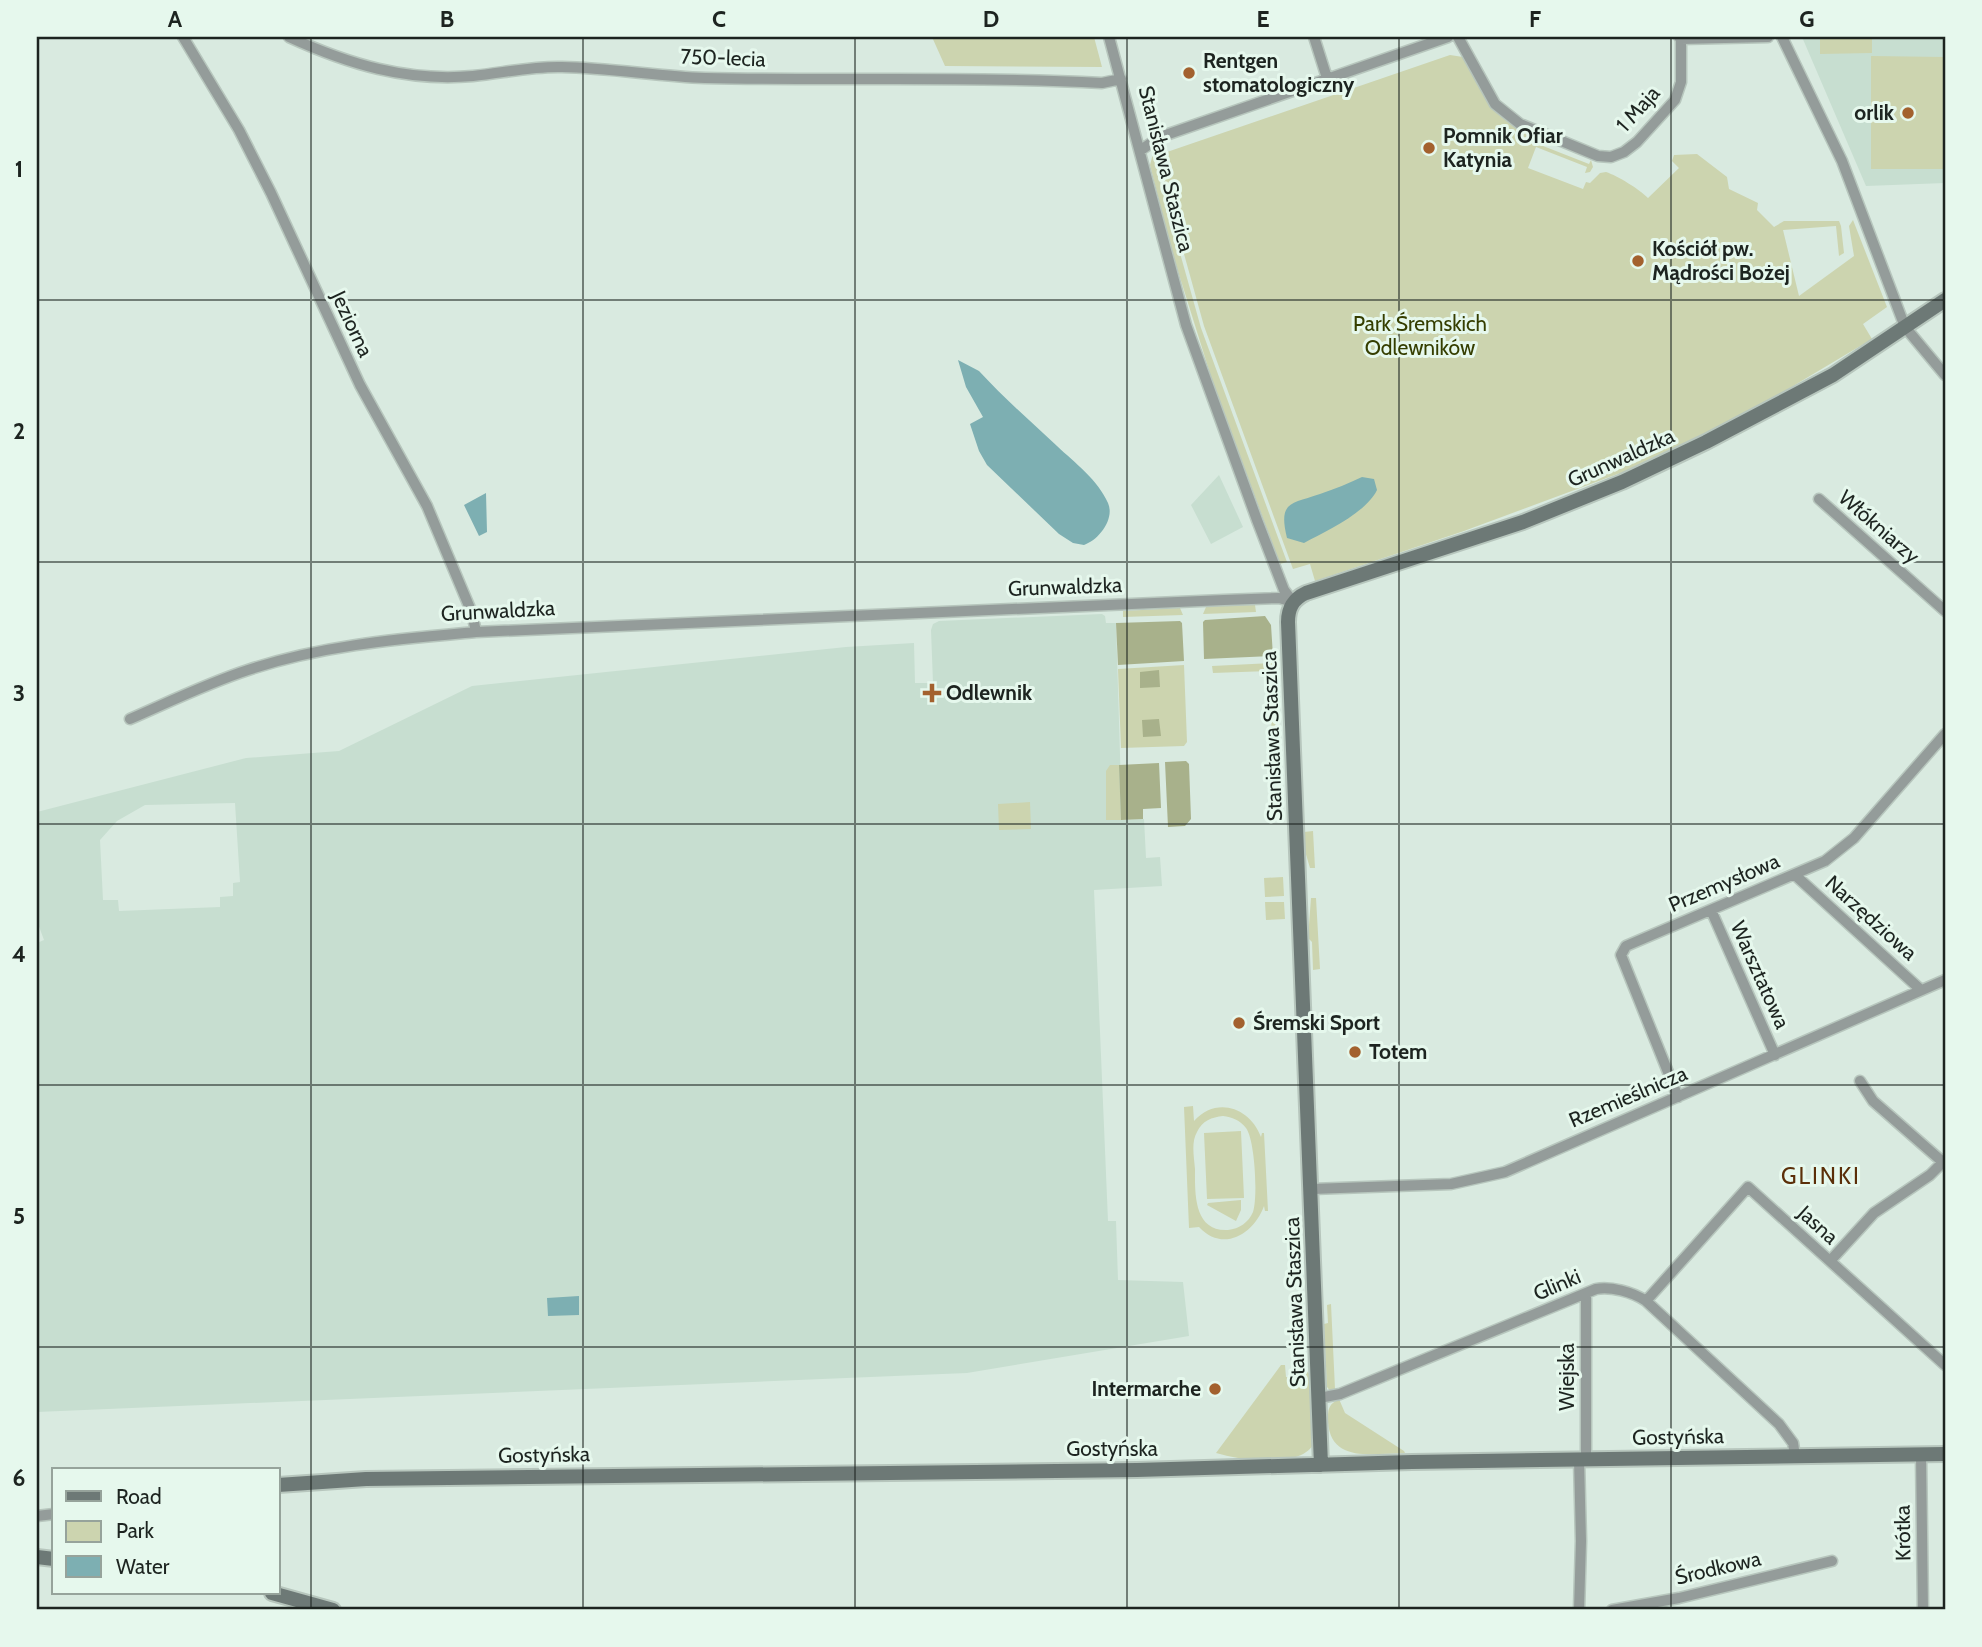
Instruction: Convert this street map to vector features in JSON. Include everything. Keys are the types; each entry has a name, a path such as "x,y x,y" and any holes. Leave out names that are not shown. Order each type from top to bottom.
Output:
{"main road":[{"name":"Grunwaldzka","path":"1293,602 1306,593 1523,522 1622,482 1706,442 1822,381 1945,300"},
{"name":"Stanisława Staszica","path":"1293,602 1288,622 1321,1465"},
{"name":"Gostyńska","path":"280,1485 366,1479 1137,1470 1583,1459 1945,1454"},
{"path":"276,1594 333,1610"}],"street":[{"name":"Jeziorna","path":"183,37 233,119 271,193 360,385 431,514 472,613 475,632"},
{"name":"750-lecia","path":"289,37 327,54 369,68 405,75 436,77 562,67 708,78 1102,83 1121,79"},
{"name":"Stanisława Staszica","path":"1109,37 1141,150 1164,247 1195,351 1284,590 1293,602"},
{"path":"1314,37 1327,78"},
{"path":"1141,150 1160,137 1448,37"},
{"name":"1 Maja","path":"1458,37 1495,104 1503,112 1520,124 1567,144 1598,156 1611,157 1624,152 1637,142 1657,116 1675,100 1681,82 1680,38 1768,37"},
{"path":"1782,37 1842,161 1905,327 1945,376"},
{"name":"Włókniarzy","path":"1819,499 1945,611"},
{"name":"Grunwaldzka","path":"130,719 228,677 271,663 383,640 475,632 1224,600 1279,598 1293,602"},
{"name":"Przemysłowa","path":"1678,1097 1621,956 1626,946 1825,861 1854,838 1945,734"},
{"name":"Narzędziowa","path":"1795,875 1921,990"},
{"name":"Warsztatowa","path":"1711,910 1775,1055"},
{"name":"Rzemieślnicza","path":"1312,1189 1451,1184 1506,1172 1945,980"},
{"path":"1830,1261 1874,1213 1944,1163 1875,1104 1860,1081"},
{"name":"Jasna","path":"1646,1301 1748,1187 1945,1365"},
{"name":"Glinki","path":"1319,1398 1340,1394 1598,1288 1605,1288 1634,1294 1646,1301 1779,1424 1793,1443 1795,1456"},
{"name":"Wiejska","path":"1578,1610 1586,1294"},
{"name":"Krótka","path":"1921,1455 1923,1610"},
{"name":"Środkowa","path":"1612,1610 1679,1598 1832,1561"}],"shaded area":[{"path":"1802,37 1945,37 1945,183 1866,186"},
{"path":"1219,475 1243,527 1211,544 1191,505"},
{"path":"1102,614 1106,623 1116,623 1122,820 1144,819 1146,858 1160,857 1162,886 1094,890 1108,1221 1116,1221 1118,1280 1183,1282 1189,1336 967,1373 37,1412 37,943 44,940 37,921 37,812 246,758 339,751 472,686 846,647 914,643 915,683 933,683 931,630 933,624 939,621","holes":["235,803 240,882 233,883 233,896 220,897 220,907 119,911 118,900 103,900 100,840 117,821 145,805"]}],"green space":[{"path":"932,37 1094,37 1102,67 945,66"},
{"path":"1820,37 1872,37 1872,53 1820,54"},
{"name":"Park Śremskich Odlewników","path":"1450,55 1463,57 1492,107 1510,124 1540,137 1538,144 1589,164 1591,160 1593,167 1590,172 1585,173 1587,167 1536,147 1528,168 1583,189 1586,182 1590,183 1600,173 1606,172 1628,183 1648,198 1679,168 1672,161 1674,155 1697,154 1727,177 1729,189 1758,203 1757,210 1774,227 1784,221 1839,221 1844,253 1839,256 1836,226 1783,230 1799,296 1854,256 1849,226 1853,220 1887,307 1863,324 1872,339 1751,411 1623,472 1464,531 1315,581 1310,564 1293,569 1204,326 1161,171 1167,152"},
{"name":"orlik","path":"1871,56 1945,57 1945,169 1871,169"},
{"path":"1163,142 1166,148 1157,171 1201,328 1287,562 1280,564 1214,386 1172,252 1150,165 1154,150"},
{"path":"1255,605 1256,612 1203,614 1209,606"},
{"path":"1180,608 1183,615 1123,617 1123,611"},
{"path":"1265,616 1271,625 1273,656 1204,659 1205,620"},
{"path":"1180,621 1184,661 1118,665 1116,623"},
{"path":"1273,663 1277,761 1273,761 1269,671 1213,673 1212,666"},
{"path":"1184,665 1187,742 1184,746 1121,748 1118,669"},
{"path":"1159,670 1160,687 1140,688 1140,672"},
{"path":"1159,719 1161,736 1143,737 1142,720"},
{"path":"1186,761 1189,764 1191,819 1185,826 1168,827 1165,762"},
{"path":"1159,763 1161,808 1143,809 1143,819 1121,820 1119,765"},
{"path":"1110,765 1119,765 1121,820 1106,820 1106,771"},
{"path":"1030,802 1031,829 999,830 998,804"},
{"path":"1313,831 1315,868 1310,868 1305,851 1304,832"},
{"path":"1283,877 1284,896 1265,897 1264,878"},
{"path":"1311,898 1316,898 1320,969 1313,970 1312,942 1308,938"},
{"path":"1265,902 1284,902 1285,919 1266,920"},
{"path":"1193,1106 1194,1121 1212,1109 1232,1108 1249,1118 1261,1137 1264,1133 1268,1211 1265,1211 1264,1206 1253,1225 1237,1237 1218,1239 1199,1227 1189,1228 1184,1107","holes":["1226,1116 1236,1119 1249,1134 1255,1182 1255,1205 1251,1216 1243,1224 1228,1230 1208,1225 1198,1209 1193,1150 1199,1128 1211,1119"]},
{"path":"1241,1131 1244,1198 1207,1199 1204,1133"},
{"path":"1241,1200 1241,1210 1236,1221 1207,1205 1208,1203"},
{"path":"1331,1304 1337,1393 1331,1392 1327,1387 1324,1324 1328,1323 1327,1305"},
{"path":"1281,1365 1285,1365 1286,1377 1295,1377 1298,1371 1305,1369 1312,1377 1313,1445 1306,1453 1282,1460 1253,1460 1216,1453"},
{"path":"1339,1399 1345,1413 1405,1453 1356,1453 1337,1445 1331,1435 1328,1414 1331,1405"}],"water":[{"path":"958,360 979,371 1086,472 1098,487 1110,509 1104,528 1095,539 1084,545 1073,543 1059,534 987,465 970,424 983,417 966,387"},
{"path":"1362,477 1374,479 1377,490 1364,506 1345,521 1304,543 1287,538 1284,517 1289,506"},
{"path":"486,493 487,532 479,536 464,505"},
{"path":"579,1296 579,1315 548,1316 547,1298"}],"place":[{"name":"Rentgen stomatologiczny","path":"1189,73"},
{"name":"orlik","path":"1908,113"},
{"name":"Pomnik Ofiar Katynia","path":"1429,148"},
{"name":"Kościół pw. Mądrości Bożej","path":"1638,261"},
{"name":"Odlewnik","path":"932,693"},
{"name":"Śremski Sport","path":"1239,1023"},
{"name":"Totem","path":"1355,1052"},
{"name":"Intermarche","path":"1215,1389"}],"district":[{"name":"GLINKI","path":"1821,1176"}]}
